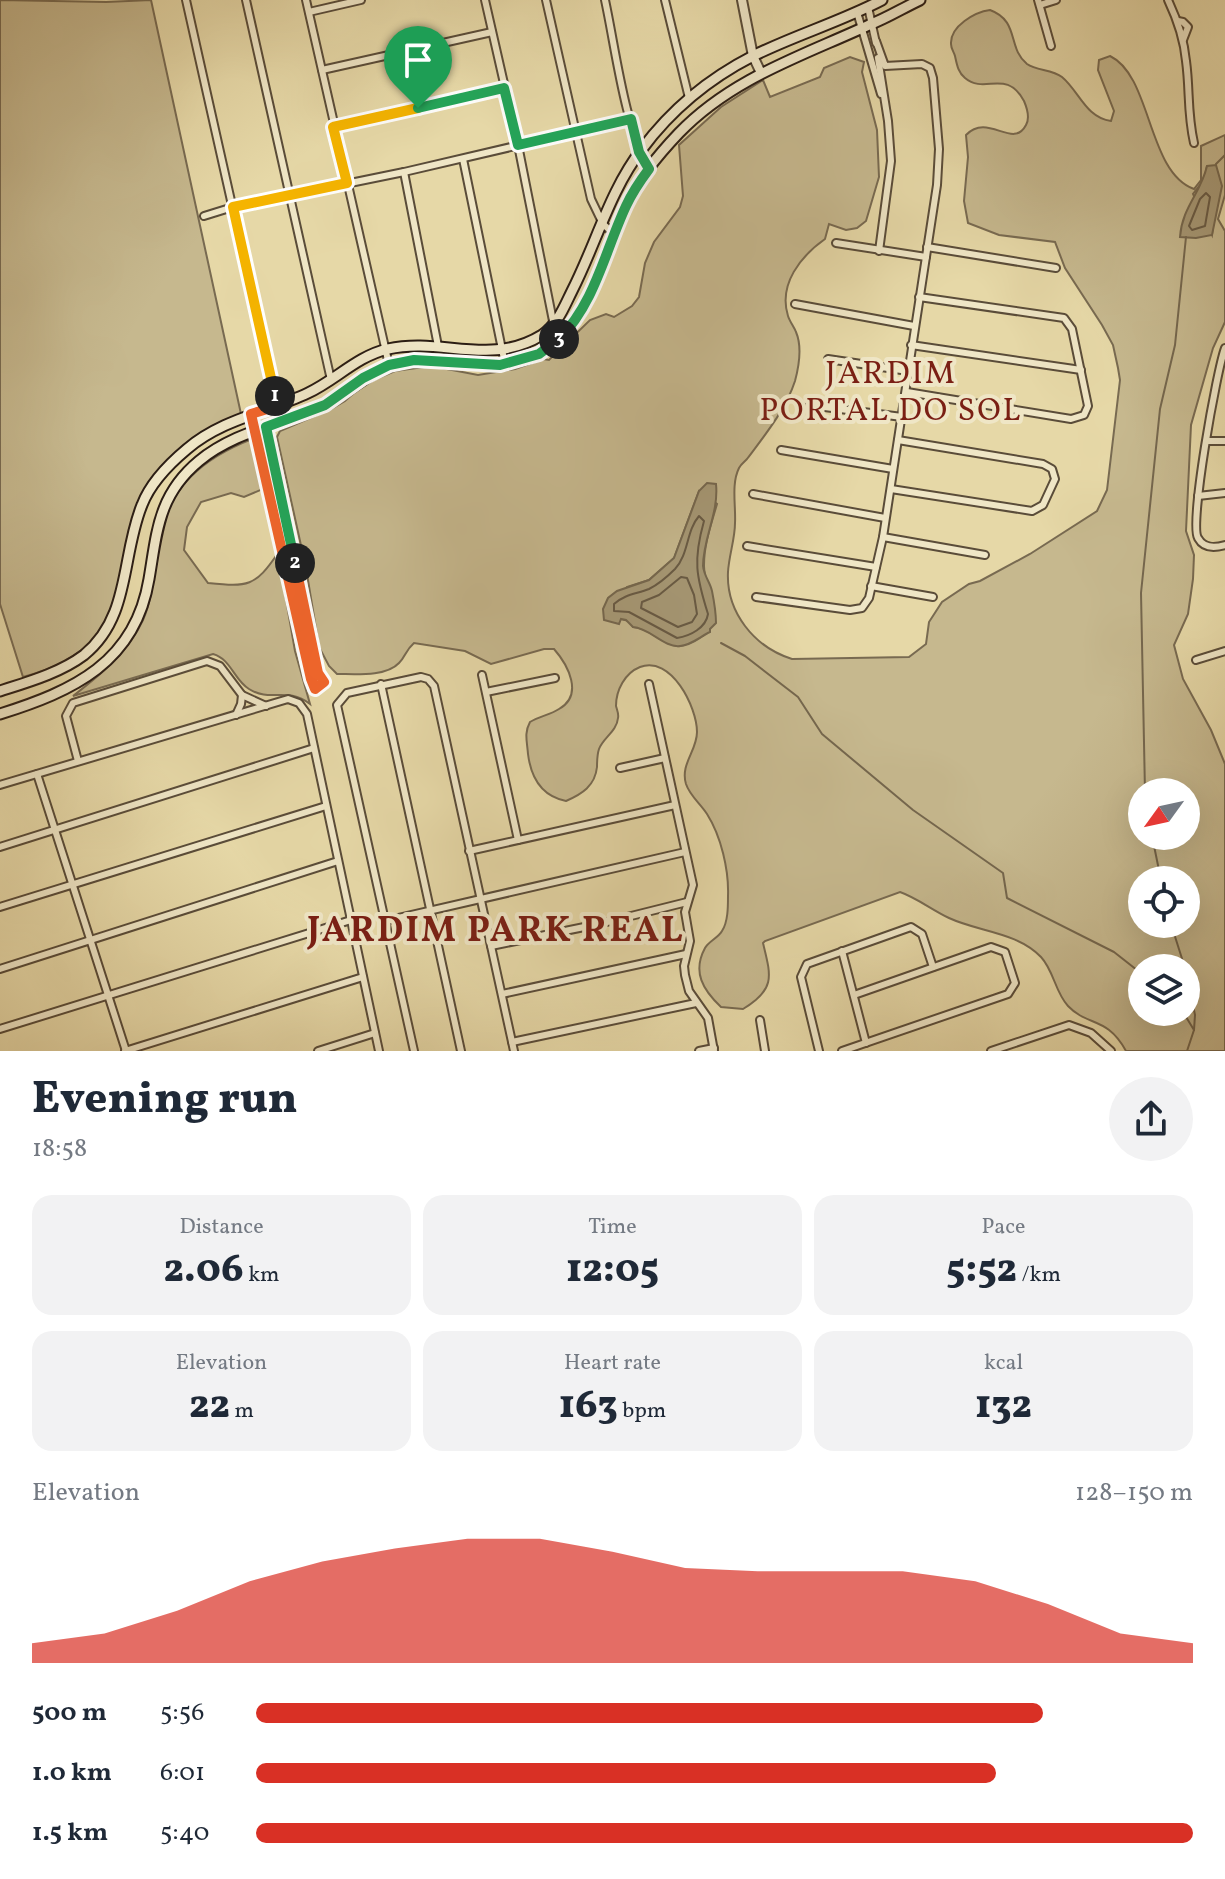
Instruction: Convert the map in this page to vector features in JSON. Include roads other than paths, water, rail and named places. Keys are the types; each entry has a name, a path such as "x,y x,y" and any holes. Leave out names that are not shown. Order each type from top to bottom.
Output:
{"main road":[{"path":"5,689 75,661 107,630 118,605 142,503 157,481 191,445 251,414 311,392 353,364 386,349 413,345 473,351 502,350 528,342 554,326 585,266 614,197 639,152 674,112 689,98 753,56 882,0"},
{"path":"0,711 73,687 99,669 120,648 142,607 157,524 166,503 183,476 201,459 223,445 264,427 325,405 363,378 389,365 414,360 505,364 539,354 561,337 596,281 627,203 678,133 698,115 761,73 920,0"},
{"path":"264,427 277,406"},
{"path":"251,414 264,427"},
{"path":"5,689 20,692 24,704"}],"street":[{"path":"186,0 277,406"},
{"path":"246,0 331,380"},
{"path":"306,0 389,365"},
{"path":"309,12 361,0"},
{"path":"485,0 554,326"},
{"path":"546,0 591,199 603,224 615,235"},
{"path":"605,0 639,152 649,169"},
{"path":"665,0 689,98"},
{"path":"742,0 753,56 761,73"},
{"path":"1051,46 1039,2 1056,0"},
{"path":"1168,0 1183,40 1187,62 1187,102 1194,143"},
{"path":"867,4 867,26 888,121"},
{"path":"756,597 856,610 866,604 883,537 939,167 930,68 922,64 885,66 876,41 857,12"},
{"path":"322,70 492,32"},
{"path":"876,41 888,121 891,167 879,251"},
{"path":"333,127 504,88"},
{"path":"204,216 631,119"},
{"path":"463,159 505,364"},
{"path":"404,172 438,346"},
{"path":"836,243 926,257"},
{"path":"927,247 1056,268"},
{"path":"907,392 1071,419 1084,415 1088,402 1072,329 1067,320 1057,316 919,297"},
{"path":"795,304 914,326"},
{"path":"911,345 1081,370"},
{"path":"1225,348 1215,388 1195,532 1203,544 1214,548 1225,545"},
{"path":"828,359 908,371"},
{"path":"1215,388 1225,388"},
{"path":"809,405 902,417"},
{"path":"264,427 318,673 324,682 315,689 311,679 264,427"},
{"path":"891,489 1035,510 1043,505 1055,479 1052,469 1043,464 898,440"},
{"path":"1208,441 1225,441"},
{"path":"781,450 893,469"},
{"path":"1198,496 1206,498 1225,493"},
{"path":"753,494 885,518"},
{"path":"883,537 985,555"},
{"path":"747,546 876,567"},
{"path":"871,586 933,597"},
{"path":"1196,660 1225,651"},
{"path":"78,761 66,716 73,703 207,661 220,666 242,695 266,706"},
{"path":"482,675 518,840"},
{"path":"414,1051 337,705 342,696 419,677 428,679 434,686 478,898 514,1051"},
{"path":"486,692 555,678"},
{"path":"381,684 461,1051"},
{"path":"649,684 693,885 685,915 690,943 684,966 686,983 708,1018 714,1049 699,1051"},
{"path":"236,715 242,695"},
{"path":"0,785 288,699 301,705 307,714 379,1051"},
{"path":"0,847 314,748"},
{"path":"620,768 665,758"},
{"path":"37,774 126,1051 363,977"},
{"path":"469,851 675,805"},
{"path":"0,907 326,806"},
{"path":"385,921 685,852"},
{"path":"0,969 338,861"},
{"path":"491,946 687,902"},
{"path":"0,1029 351,920"},
{"path":"819,1051 801,977 804,968 911,927 922,934 933,967"},
{"path":"842,1051 1008,994 1014,988 1012,967 1002,949 991,947 854,995"},
{"path":"842,951 866,1043"},
{"path":"502,994 686,954"},
{"path":"512,1042 696,1003"},
{"path":"760,1020 765,1051"},
{"path":"991,1051 1069,1025 1091,1033 1111,1051"},
{"path":"318,1051 375,1033"}],"water":[{"path":"1216,165 1222,186 1212,235 1180,237 1184,217 1207,166"},
{"path":"707,483 716,484 703,566 715,611 716,623 710,632 688,644 674,646 633,627 626,620 621,619 619,624 604,620 603,609 608,598 617,591 649,580 674,558 699,491"}],"waterway":[{"path":"1216,164 1225,155"},
{"path":"1145,778 1141,593 1160,409 1175,345 1186,237"},
{"path":"721,643 745,656 798,697 822,734 913,810 1003,873 1007,898 1114,952 1128,963"},
{"path":"1155,850 1158,866"},
{"path":"1175,938 1181,954"},
{"path":"1187,1051 1194,1030 1192,1026"},
{"path":"1194,1026 1194,1030"}],"district":[{"name":"JARDIM PORTAL DO SOL","path":"891,390"},
{"name":"JARDIM PARK REAL","path":"496,928"}]}
